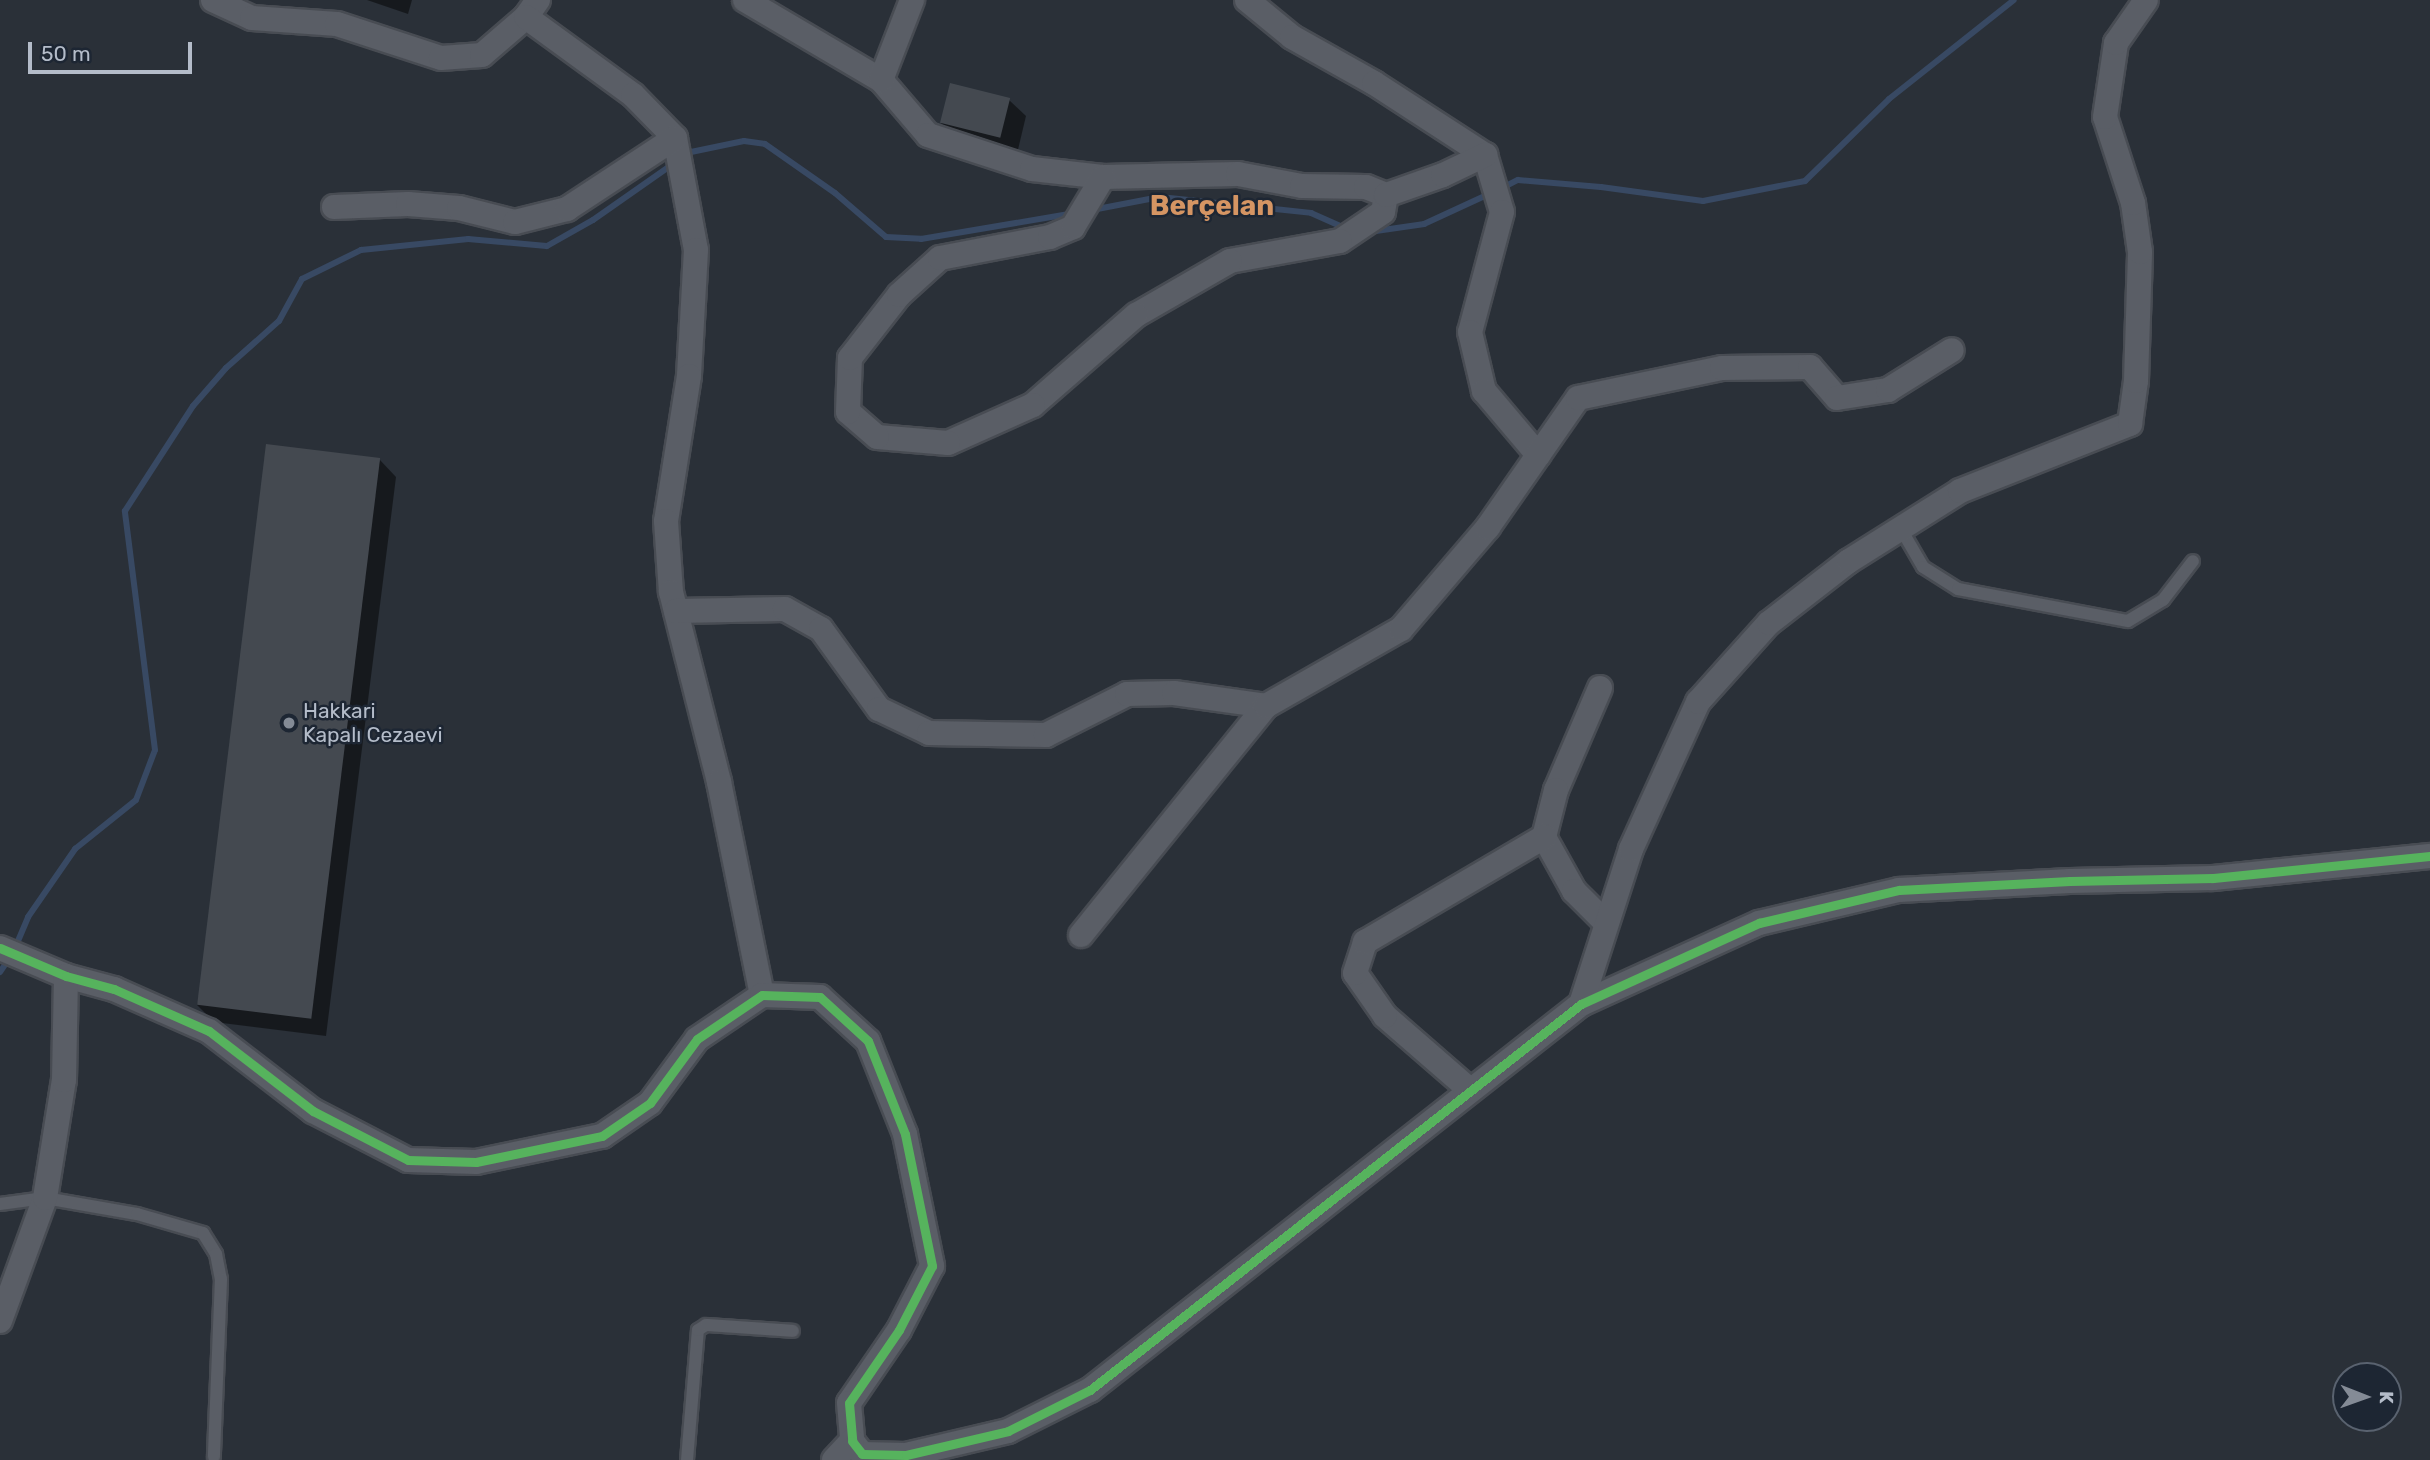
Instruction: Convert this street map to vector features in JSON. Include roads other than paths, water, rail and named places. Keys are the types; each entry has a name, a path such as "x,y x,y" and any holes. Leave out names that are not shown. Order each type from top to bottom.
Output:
{"street":[{"path":"213,0 252,18 337,24 441,58 482,55 532,9 633,95 675,138 696,250 689,376 666,522 676,611 719,782 762,995"},
{"path":"745,0 881,80 928,135 1032,169 1103,177 1238,174 1302,186 1366,187 1386,195 1443,175 1486,155"},
{"path":"881,80 912,0"},
{"path":"1247,0 1292,37 1374,83 1486,155 1502,212 1470,332 1484,391 1538,455"},
{"path":"1581,1004 1631,849 1698,702 1769,623 1849,561 1960,491 2130,424 2136,380 2140,253 2133,203 2105,117 2116,43 2146,0"},
{"path":"334,207 408,204 459,208 515,222 567,209 675,138"},
{"path":"1103,177 1073,227 1050,237 940,258 899,295 850,358 848,412 877,437 948,443 1033,405 1136,315 1230,261 1340,241 1382,212 1386,195"},
{"path":"1081,935 1266,706 1401,629 1488,527 1578,398 1722,368 1810,367 1838,398 1888,390 1952,350"},
{"path":"676,611 785,609 821,629 879,709 929,733 1046,735 1127,694 1174,693 1266,706"},
{"path":"1600,688 1556,790 1544,837 1574,891 1606,923"},
{"path":"1469,1090 1385,1016 1355,973 1365,942 1544,837"},
{"path":"0,948 66,976 114,989 209,1031 313,1111 408,1160 476,1162 602,1136 650,1103 696,1039 762,995 820,998 868,1041 905,1134 932,1266 900,1330 849,1403 852,1441 862,1454 906,1455 1008,1431 1090,1390 1581,1004 1759,923 1899,890 2070,881 2213,878 2430,856"},
{"path":"0,1321 45,1198 64,1080 66,976"},
{"path":"834,1460 852,1441"}],"lane":[{"path":"1901,528 1923,568 1958,589 2129,621 2164,600 2193,561"},
{"path":"0,1203 45,1198 137,1214 203,1233 216,1254 222,1279 214,1457"},
{"path":"687,1460 698,1329 706,1325 793,1331"}],"waterway":[{"path":"1500,189 1518,180 1601,187 1703,201 1805,181 1889,99 2014,0"},
{"path":"685,156 691,152 744,141 765,144 835,193 886,237 921,239 1075,213"},
{"path":"15,948 28,917 75,849 136,800 155,750 125,511 193,406 226,368 279,321 302,279 361,250 468,239 547,246 593,220 673,164"},
{"path":"1369,232 1424,224 1491,193"},
{"path":"1092,210 1160,197 1311,213 1345,228"},
{"path":"0,972 10,957"}],"place":[{"name":"Hakkari Kapalı Cezaevi","path":"289,723"}],"district":[{"name":"Berçelan","path":"1212,206"}]}
